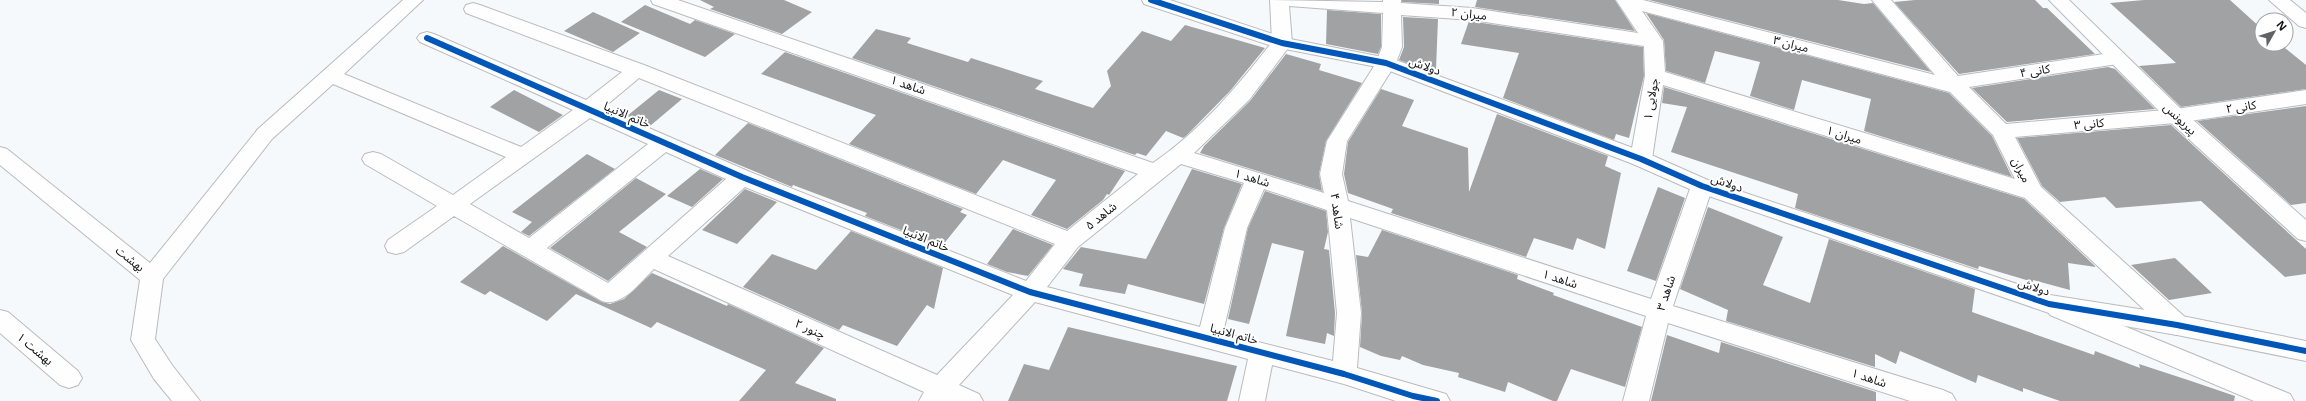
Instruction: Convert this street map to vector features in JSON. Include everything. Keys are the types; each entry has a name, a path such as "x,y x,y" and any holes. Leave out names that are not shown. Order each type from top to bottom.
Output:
{"street":[{"path":"152,277 265,134 414,0"},
{"name":"شاهد ۱","path":"660,0 1030,126 1155,172"},
{"name":"دولاش","path":"1151,0 1282,43 1386,63 1641,159 1702,186 2049,304 2177,325 2306,351"},
{"path":"1279,0 1282,43"},
{"name":"میران ۲","path":"1283,0 1392,4 1472,14 1653,41"},
{"name":"میران","path":"1881,0 1955,85 2001,131 2033,192 2177,325"},
{"name":"پیریونس","path":"2058,0 2176,116 2306,233"},
{"path":"2278,0 2306,22"},
{"path":"1625,1 1653,41"},
{"name":"میران ۳","path":"1625,1 1955,85"},
{"name":"شاهد ۴","path":"1344,374 1349,313 1338,205 1331,174 1337,141 1386,63 1392,47 1392,4"},
{"path":"473,9 637,70 1070,241"},
{"name":"خاتم الانبیا","path":"427,38 587,110 742,177 1030,292 1344,374 1413,398 1437,401"},
{"name":"جولایی ۱","path":"1641,159 1655,76 1653,41"},
{"name":"شاهد ۵","path":"936,394 1030,292 1070,241 1155,172 1178,156 1242,95 1282,43"},
{"name":"کانی ۴","path":"1955,85 2117,58"},
{"path":"396,246 587,110 637,70"},
{"path":"330,76 523,156"},
{"name":"میران ۱","path":"1655,76 2033,192"},
{"name":"کانی ۲","path":"2176,116 2306,97"},
{"name":"کانی ۳","path":"2001,131 2176,116"},
{"path":"531,249 663,143"},
{"name":"بهشت","path":"0,154 152,277 143,340 163,372 187,401"},
{"name":"شاهد ۱","path":"1178,156 1257,179 1659,311 1943,401"},
{"path":"373,159 610,295 742,177"},
{"path":"1209,339 1236,228 1257,179"},
{"name":"شاهد ۳","path":"1636,401 1659,311 1702,186"},
{"name":"چنور ۲","path":"651,258 936,394 970,401"},
{"path":"2049,304 2281,401"},
{"name":"بهشت ۱","path":"0,319 69,378"},
{"path":"1252,401 1262,353"}],"building":[{"path":"700,0 784,0 812,12 782,34 710,9 714,7"},
{"path":"1402,0 1439,0 1439,4 1402,2"},
{"path":"1477,0 1615,0 1635,31 1475,7"},
{"path":"1649,0 1838,0 1864,4 1873,3 1931,72"},
{"path":"1915,0 2035,0 2043,8 2047,8 2095,54 1959,74 1894,2"},
{"path":"2144,0 2230,0 2254,22 2254,52 2290,52 2306,65 2306,89 2181,107 2139,66 2176,63 2110,3"},
{"path":"645,5 690,24 695,20 735,34 705,57 621,22"},
{"path":"1327,10 1381,14 1381,47 1378,54 1326,44"},
{"path":"593,12 640,33 613,52 564,31"},
{"path":"1646,13 1949,93 1992,136 2012,177 1864,131 1871,99 1802,80 1794,110 1750,96 1760,62 1715,51 1705,83 1666,71 1664,40"},
{"path":"1403,17 1438,19 1436,69 1418,67 1399,60 1404,47"},
{"path":"1469,21 1643,47 1644,76 1629,138 1616,134 1614,140 1503,98 1519,53 1461,44"},
{"path":"1185,25 1265,48 1230,91 1186,136 1183,138 1166,131 1146,156 1137,153 1135,155 852,58 876,29 911,38 907,43 968,62 971,58 1043,81 1035,89 1093,108 1111,86 1107,71 1142,31 1171,41"},
{"path":"785,52 1125,171 1109,195 1107,194 1103,200 1067,229 1031,215 1056,180 1003,160 976,194 849,144 876,115 761,74"},
{"path":"1286,54 1321,64 1319,70 1362,83 1326,141 1319,174 1322,191 1200,153 1204,146 1250,101"},
{"path":"2108,67 2115,69 2155,109 2007,122 1972,88"},
{"path":"1664,87 2024,199 2096,267 2068,263 2070,290 2033,280 2033,282 1979,266 1978,269 1795,208 1798,194 1671,152 1687,107 1662,103"},
{"path":"1381,89 1414,100 1402,126 1468,148 1469,192 1497,114 1608,156 1605,166 1621,173 1605,249 1577,238 1573,250 1534,238 1526,257 1391,213 1393,209 1348,193 1344,174 1348,142"},
{"path":"514,90 563,115 539,132 490,107"},
{"path":"659,90 682,99 650,126 627,116"},
{"path":"2306,106 2306,203 2291,205 2197,121"},
{"path":"748,123 963,209 960,212 967,215 942,246 865,216 867,213 793,185 792,187 715,155"},
{"path":"2171,125 2306,249 2306,274 2285,277 2201,201 2116,208 2105,197 2060,202 2042,186 2017,138"},
{"path":"587,154 615,169 529,236 521,232 532,222 512,212"},
{"path":"700,169 723,179 692,207 667,196"},
{"path":"1192,169 1242,184 1224,228 1204,304 1128,284 1125,294 1079,286 1083,274 1063,269 1081,247 1146,259"},
{"path":"636,178 666,194 619,232 647,247 608,281 550,248"},
{"path":"1658,187 1685,198 1656,281 1627,271"},
{"path":"745,189 777,202 737,244 702,230"},
{"path":"1265,191 1326,211 1328,232 1324,249 1329,250 1335,313 1334,336 1327,333 1325,344 1286,336 1304,251 1272,243 1249,324 1228,319 1248,228"},
{"path":"1708,207 1783,237 1763,285 1810,303 1829,239 1975,289 1972,312 2094,355 2095,351 2140,368 2139,364 2191,381 2235,396 2234,401 2060,401 2023,388 2023,392 1978,375 1976,383 1900,351 1896,364 1875,354 1875,367 1726,321 1728,310 1680,289"},
{"path":"1013,229 1053,245 1028,276 1007,272 987,264"},
{"path":"1382,230 1518,275 1517,279 1554,293 1553,295 1642,327 1625,387 1571,369 1557,401 1553,401 1508,382 1505,392 1458,377 1459,373 1423,365 1402,356 1400,360 1381,356 1360,347 1362,313 1356,255 1368,257"},
{"path":"851,231 943,268 934,309 927,305 897,346 843,325 839,330 743,287 772,254 816,270"},
{"path":"503,246 602,302 610,304 624,299 652,273 727,306 728,304 824,348 795,383 836,399 836,401 739,401 766,370 657,322 651,328 576,294 547,321 490,291 485,295 460,282"},
{"path":"2175,258 2212,293 2169,300 2131,265"},
{"path":"1068,327 1237,366 1227,401 1008,401 1024,364 1049,370"},
{"path":"1667,335 1719,353 1721,342 1876,392 1876,401 1651,401"}],"cycle path":[{"path":"1151,0 1282,43 1386,63 1641,159 1702,186 2049,304 2177,325 2306,351"},
{"path":"427,38 742,177 1030,292 1344,374 1413,396 1437,401"}]}
